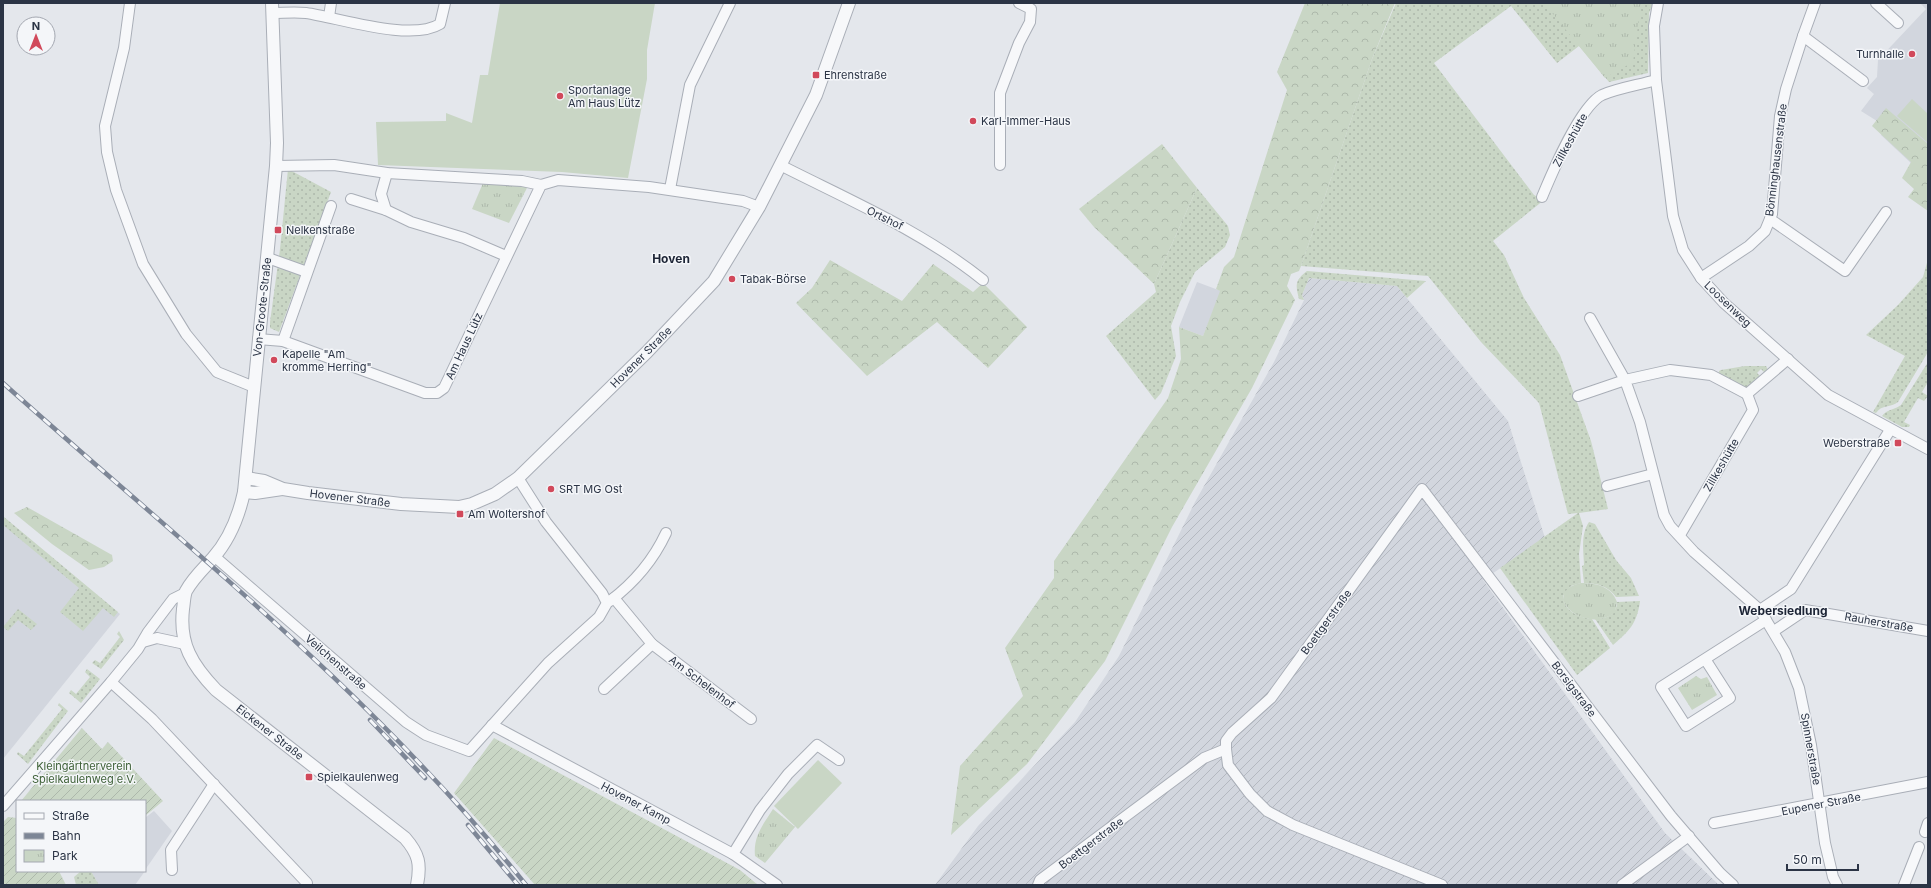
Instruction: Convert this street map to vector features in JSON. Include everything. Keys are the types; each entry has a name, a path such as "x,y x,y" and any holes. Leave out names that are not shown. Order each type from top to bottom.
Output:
{"street":[{"path":"130,3 124,48 105,126 107,152 116,190 143,264 186,334 218,372 254,387"},
{"path":"329,17 331,3"},
{"path":"272,8 329,17 388,30 432,29 440,24 445,3"},
{"path":"670,189 690,85 730,3"},
{"name":"Hovener Straße","path":"244,492 255,493 283,489 401,504 459,506 472,504 495,494 518,478 646,352 714,281 759,207 818,90 850,3"},
{"path":"1000,165 1000,93 1019,43 1030,22 1031,9 1019,3"},
{"name":"Loosenweg","path":"1658,3 1654,26 1656,80 1673,216 1684,250 1701,278 1724,304 1828,395 1890,430 1928,449"},
{"name":"Bönninghausenstraße","path":"1701,278 1749,246 1765,231 1770,219 1780,116 1786,89 1803,36 1816,3"},
{"path":"1876,3 1898,23"},
{"name":"Von-Groote-Straße","path":"185,593 191,582 214,556 228,535 239,513 244,492 276,166 277,142 272,8"},
{"path":"1803,36 1863,81"},
{"name":"Zillkeshütte","path":"1542,197 1559,156 1588,106 1602,96 1656,80"},
{"path":"276,166 334,165 387,173 522,181 541,185 558,180 670,189 743,201 759,207"},
{"name":"Ortshof","path":"780,165 909,230 961,262 983,280"},
{"path":"386,210 381,194 387,173"},
{"name":"Am Haus Lütz","path":"258,339 283,341 425,393 437,393 444,388 541,185"},
{"path":"350,199 386,210 412,222 464,238 506,256"},
{"path":"283,341 331,206"},
{"path":"1770,219 1845,271 1886,212"},
{"path":"268,258 307,272"},
{"path":"1590,318 1625,380 1640,422 1664,515 1670,526 1680,535"},
{"path":"1578,396 1625,380 1670,370 1711,375 1747,394 1788,359"},
{"name":"Zillkeshütte","path":"1680,535 1753,410 1747,394"},
{"path":"1760,610 1791,589 1890,430"},
{"path":"1607,486 1653,474"},
{"name":"Hovener Straße","path":"246,478 264,481 283,489"},
{"path":"518,478 546,522 610,601"},
{"name":"Boettgerstraße","path":"1038,885 1040,880 1204,758 1226,749 1226,741 1232,733 1271,698 1422,489"},
{"name":"Borsigstraße","path":"1422,489 1671,816 1720,873 1733,885"},
{"path":"492,725 548,663 599,617 610,601 624,590 656,555 666,533"},
{"name":"Spinnerstraße","path":"1680,535 1694,552 1760,610 1774,631 1785,652 1799,688 1826,843 1837,885"},
{"name":"Veilchenstraße","path":"214,556 406,722 426,734 469,751 492,725"},
{"path":"3,806 111,682 174,599 185,593"},
{"name":"Eickener Straße","path":"185,593 182,632 185,644 200,673 216,690 405,838 415,850 419,862 417,885"},
{"name":"Am Schelenhof","path":"610,601 652,644 751,719"},
{"name":"Rauherstraße","path":"1774,631 1805,610 1928,631"},
{"path":"1706,659 1730,698 1686,726 1662,687 1766,620"},
{"path":"142,642 157,638 185,644"},
{"path":"604,689 652,644"},
{"path":"111,682 152,719 307,883"},
{"name":"Hovener Kamp","path":"492,725 733,854 777,885"},
{"path":"733,854 760,810 788,774 817,745 838,760"},
{"path":"1226,749 1228,765 1250,794 1268,811 1293,825 1442,885"},
{"name":"Eupener Straße","path":"1714,823 1820,804 1928,782"},
{"path":"172,870 171,850 214,784"},
{"path":"1622,885 1688,836"},
{"path":"1904,885 1919,847"}],"shaded area":[{"path":"1920,3 1928,3 1928,179 1881,135 1885,126 1861,111 1874,94 1867,88 1877,77 1878,60 1926,9"},
{"path":"1309,278 1397,286 1508,421 1545,538 1483,580 1665,833 1719,885 935,885 978,826 1075,722 1119,656 1195,502 1274,362 1304,300 1302,295"},
{"path":"1197,282 1221,291 1203,336 1179,327"},
{"path":"3,519 120,614 3,759"},
{"path":"154,811 172,831 146,869 146,817"},
{"path":"92,872 144,872 135,885 99,885"}],"green space":[{"name":"Sportanlage Am Haus Lütz","path":"500,3 655,3 647,50 647,79 628,178 562,172 378,165 376,122 446,121 446,113 472,123 480,75 488,75"},
{"path":"1305,3 1395,3 1372,59 1301,266 1299,271 1291,274 1287,286 1295,300 1252,388 1172,527 1105,661 1027,764 951,835 960,766 1023,696 1005,648 1054,578 1054,561 1168,398 1181,359 1179,327 1203,336 1220,291 1216,289 1224,267 1234,257 1287,90 1277,72"},
{"path":"1396,3 1653,3 1649,13 1648,73 1609,82 1579,46 1557,63 1511,6 1434,63 1534,195 1544,200 1493,241 1504,255 1524,298 1560,355 1591,441 1608,509 1579,513 1583,526 1579,554 1581,583 1571,586 1563,596 1569,610 1582,617 1592,619 1610,648 1577,675 1500,568 1578,513 1568,514 1539,403 1481,342 1428,276 1301,266 1372,59"},
{"path":"1544,3 1641,3 1633,62 1605,78"},
{"path":"1912,99 1928,114 1927,142 1897,116"},
{"path":"1886,108 1928,144 1928,211 1908,197 1914,189 1902,178 1911,162 1872,126"},
{"path":"1162,144 1197,188 1154,284 1094,227 1079,209"},
{"path":"288,169 331,192 279,332 270,328 270,322 280,249"},
{"path":"483,183 529,184 509,223 472,209"},
{"path":"1197,188 1228,226 1230,235 1225,247 1195,272 1180,302 1171,326 1176,356 1161,393 1155,400 1106,336 1156,292 1154,284"},
{"path":"1928,259 1928,352 1898,402 1881,408 1876,413 1873,412 1905,356 1866,335 1898,305 1923,277"},
{"path":"830,260 902,301 933,264 973,292 983,283 1027,327 988,368 937,322 867,376 796,303 812,288"},
{"path":"1307,271 1426,281 1407,298 1397,286 1309,278 1302,295 1304,300 1299,299 1297,284 1300,278"},
{"path":"1928,362 1928,382 1922,392 1928,396 1924,401 1918,398 1904,422 1910,425 1909,427 1902,427 1882,416 1886,412 1901,405"},
{"path":"1745,366 1766,366 1768,370 1765,373 1761,369 1757,373 1761,377 1747,389 1719,374 1719,371 1721,370"},
{"path":"27,507 112,555 113,561 104,567 89,570 52,544 14,513"},
{"path":"4,517 118,612 114,617 103,608 83,631 60,612 79,588 3,525"},
{"path":"1589,522 1595,524 1616,560 1631,578 1639,596 1616,597 1613,593 1602,586 1584,583 1582,566 1584,565 1583,538"},
{"path":"1581,583 1602,586 1611,592 1617,602 1615,612 1602,619 1594,619 1579,616 1572,612 1563,600 1563,596 1566,590"},
{"path":"1640,601 1637,616 1631,626 1613,645 1595,619 1607,617 1613,613 1617,606 1617,602"},
{"path":"18,609 37,624 31,630 18,620 8,631 3,627"},
{"path":"119,631 124,640 101,669 92,663 95,660 100,663 120,637 117,634"},
{"path":"87,669 100,679 81,703 69,693 71,690 76,694 90,677 85,672"},
{"path":"1696,676 1701,679 1707,677 1717,695 1692,710 1678,688"},
{"path":"59,703 68,711 28,764 17,754 18,752 24,756 62,709 58,705"},
{"name":"Kleingärtnerverein Spielkaulenweg e.V.","path":"82,728 102,749 108,742 163,801 146,815 146,800 22,800"},
{"path":"494,738 740,870 758,885 535,885 454,793"},
{"path":"818,760 842,783 798,829 774,806"},
{"path":"773,809 795,827 765,863 755,856 756,842 762,826"},
{"path":"8,817 16,818 16,872 60,872 66,885 3,885 3,822"},
{"path":"80,872 92,872 99,885 76,885 74,877"}],"railway":[{"path":"3,383 208,563 341,685 406,749 467,815 526,885"},
{"path":"370,720 425,778"},
{"path":"468,825 518,885"}],"place":[{"name":"Turnhalle","path":"1912,54"},
{"name":"Ehrenstraße","path":"816,75"},
{"name":"Sportanlage Am Haus Lütz","path":"560,96"},
{"name":"Karl-Immer-Haus","path":"973,121"},
{"name":"Nelkenstraße","path":"278,230"},
{"name":"Tabak-Börse","path":"732,279"},
{"name":"Kapelle \"Am kromme Herring\"","path":"274,360"},
{"name":"Weberstraße","path":"1898,443"},
{"name":"SRT MG Ost","path":"551,489"},
{"name":"Am Woltershof","path":"460,514"},
{"name":"Spielkaulenweg","path":"309,777"}],"district":[{"name":"Hoven","path":"671,258"},
{"name":"Webersiedlung","path":"1783,610"}]}
